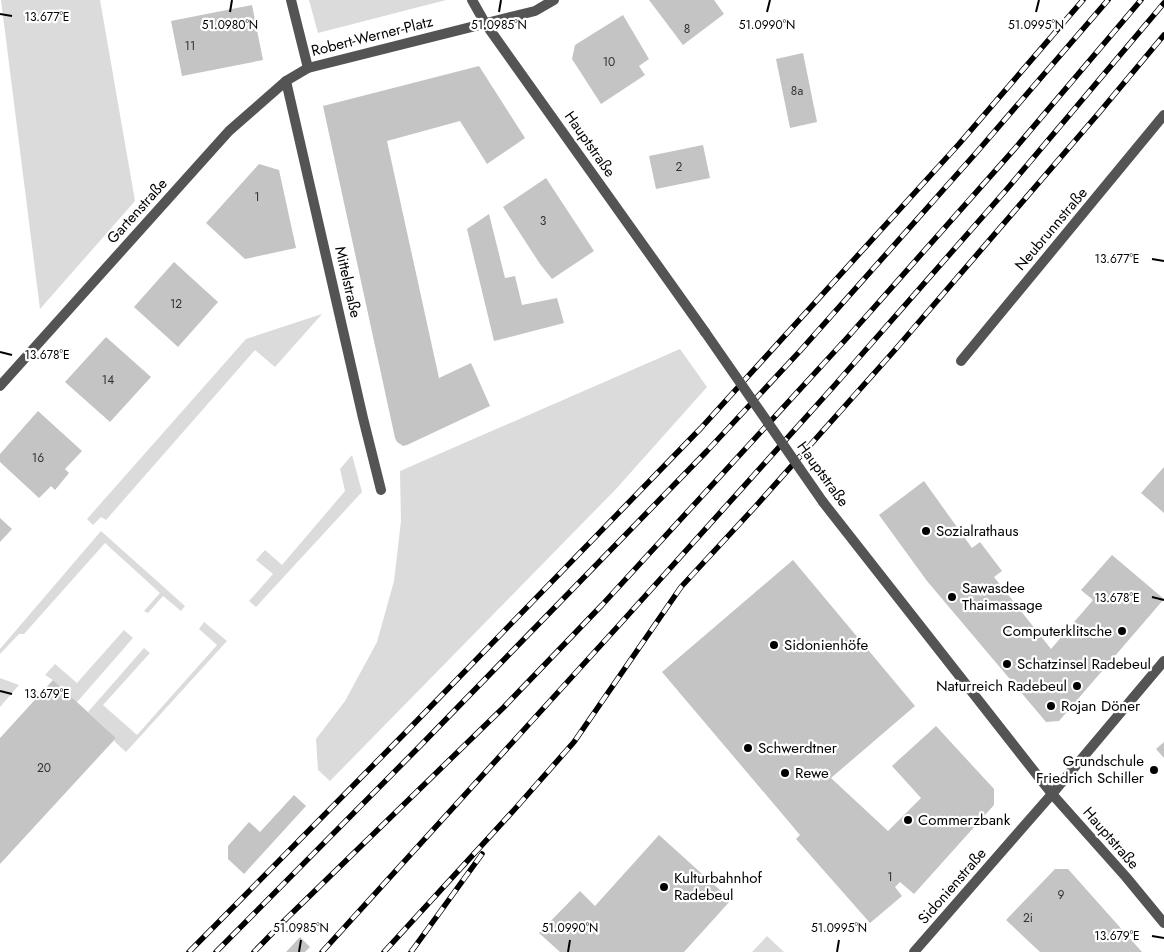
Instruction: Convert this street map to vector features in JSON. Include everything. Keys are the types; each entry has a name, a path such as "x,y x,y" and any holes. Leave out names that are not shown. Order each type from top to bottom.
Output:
{"street":[{"name":"Robert-Werner-Platz","path":"291,0 308,68 485,23"},
{"path":"472,0 485,23 536,11 554,0"},
{"name":"Hauptstraße","path":"485,23 705,332 823,502 1052,794 1164,922"},
{"name":"Gartenstraße","path":"0,386 229,131 286,81 308,68"},
{"name":"Mittelstraße","path":"286,81 381,490"},
{"name":"Neubrunnstraße","path":"961,361 1164,115"},
{"name":"Sidonienstraße","path":"914,952 1052,794 1164,661"}],"shaded area":[{"path":"1,0 100,0 135,201 40,309"},
{"path":"309,0 446,0 318,33"},
{"path":"322,314 275,367 255,350 106,520 101,517 93,525 87,519 246,339"},
{"path":"680,349 707,387 616,489 330,781 318,770 316,739 345,701 377,642 394,581 401,521 400,471"},
{"path":"352,455 362,492 256,607 249,601 273,574 256,560 265,550 282,565 345,491 340,469"},
{"path":"101,531 185,606 181,611 163,596 148,613 144,611 160,593 105,543 24,634 19,634 0,654 0,649"},
{"path":"204,622 227,641 126,752 114,741 116,738 88,712 144,648 150,653 103,705 137,735 217,645 199,629"},
{"path":"124,630 133,638 77,702 45,675 55,664 77,683"},
{"path":"0,678 19,685 0,707"},
{"path":"767,936 784,952 752,952"}],"building":[{"path":"649,0 714,0 724,14 683,45"},
{"path":"252,5 263,60 182,76 171,21"},
{"path":"623,15 649,59 639,66 645,75 601,104 572,59 575,45"},
{"path":"803,53 817,122 790,128 776,59"},
{"path":"479,66 525,138 487,164 460,121 387,141 439,378 471,363 490,406 403,446 395,438 323,106"},
{"path":"703,145 710,178 656,189 649,156"},
{"path":"259,164 279,170 296,248 245,259 206,223"},
{"path":"546,178 594,251 552,279 503,207"},
{"path":"489,214 505,278 515,276 522,305 557,298 564,323 494,341 467,229"},
{"path":"174,262 218,302 178,347 134,307"},
{"path":"106,337 151,377 110,422 65,382"},
{"path":"38,411 82,451 65,469 69,473 55,490 51,486 39,498 0,462 0,454"},
{"path":"1164,467 1164,513 1141,493"},
{"path":"924,481 972,548 980,542 1002,571 994,577 1051,649 1093,600 1081,590 1112,555 1164,599 1059,721 1046,722 927,581 879,515"},
{"path":"0,518 12,529 0,542"},
{"path":"793,560 915,706 831,778 888,831 921,798 892,766 936,726 994,789 994,805 914,894 900,882 895,887 902,896 870,923 796,839 800,835 662,672"},
{"path":"53,680 116,738 0,864 0,738"},
{"path":"1164,742 1164,758 1156,749"},
{"path":"294,795 306,806 244,874 228,859 228,846 249,822 260,832"},
{"name":"Kulturbahnhof Radebeul","path":"659,835 731,900 684,952 560,952 539,933 580,891 595,906"},
{"path":"1055,869 1068,869 1142,952 1040,952 1006,920"},
{"path":"300,937 310,947 305,952 286,952"}],"railway":[{"path":"189,952 701,428 959,144 1083,0"},
{"path":"216,952 420,746 707,451 800,351 976,153 1108,0"},
{"path":"254,952 504,707 602,605 847,338 1018,145 1141,0"},
{"path":"322,952 834,386 1007,189 1164,3"},
{"path":"384,952 574,742 681,587 894,351 1164,35"},
{"path":"411,952 482,854"}],"place":[{"name":"Sozialrathaus","path":"926,531"},
{"name":"Sawasdee Thaimassage","path":"952,597"},
{"name":"Computerklitsche","path":"1122,631"},
{"name":"Sidonienhöfe","path":"774,645"},
{"name":"Schatzinsel Radebeul","path":"1007,664"},
{"name":"Naturreich Radebeul","path":"1077,686"},
{"name":"Rojan Döner","path":"1051,706"},
{"name":"Schwerdtner","path":"748,748"},
{"name":"Grundschule Friedrich Schiller","path":"1154,770"},
{"name":"Rewe","path":"785,773"},
{"name":"Commerzbank","path":"908,820"},
{"name":"Kulturbahnhof Radebeul","path":"664,887"}]}
